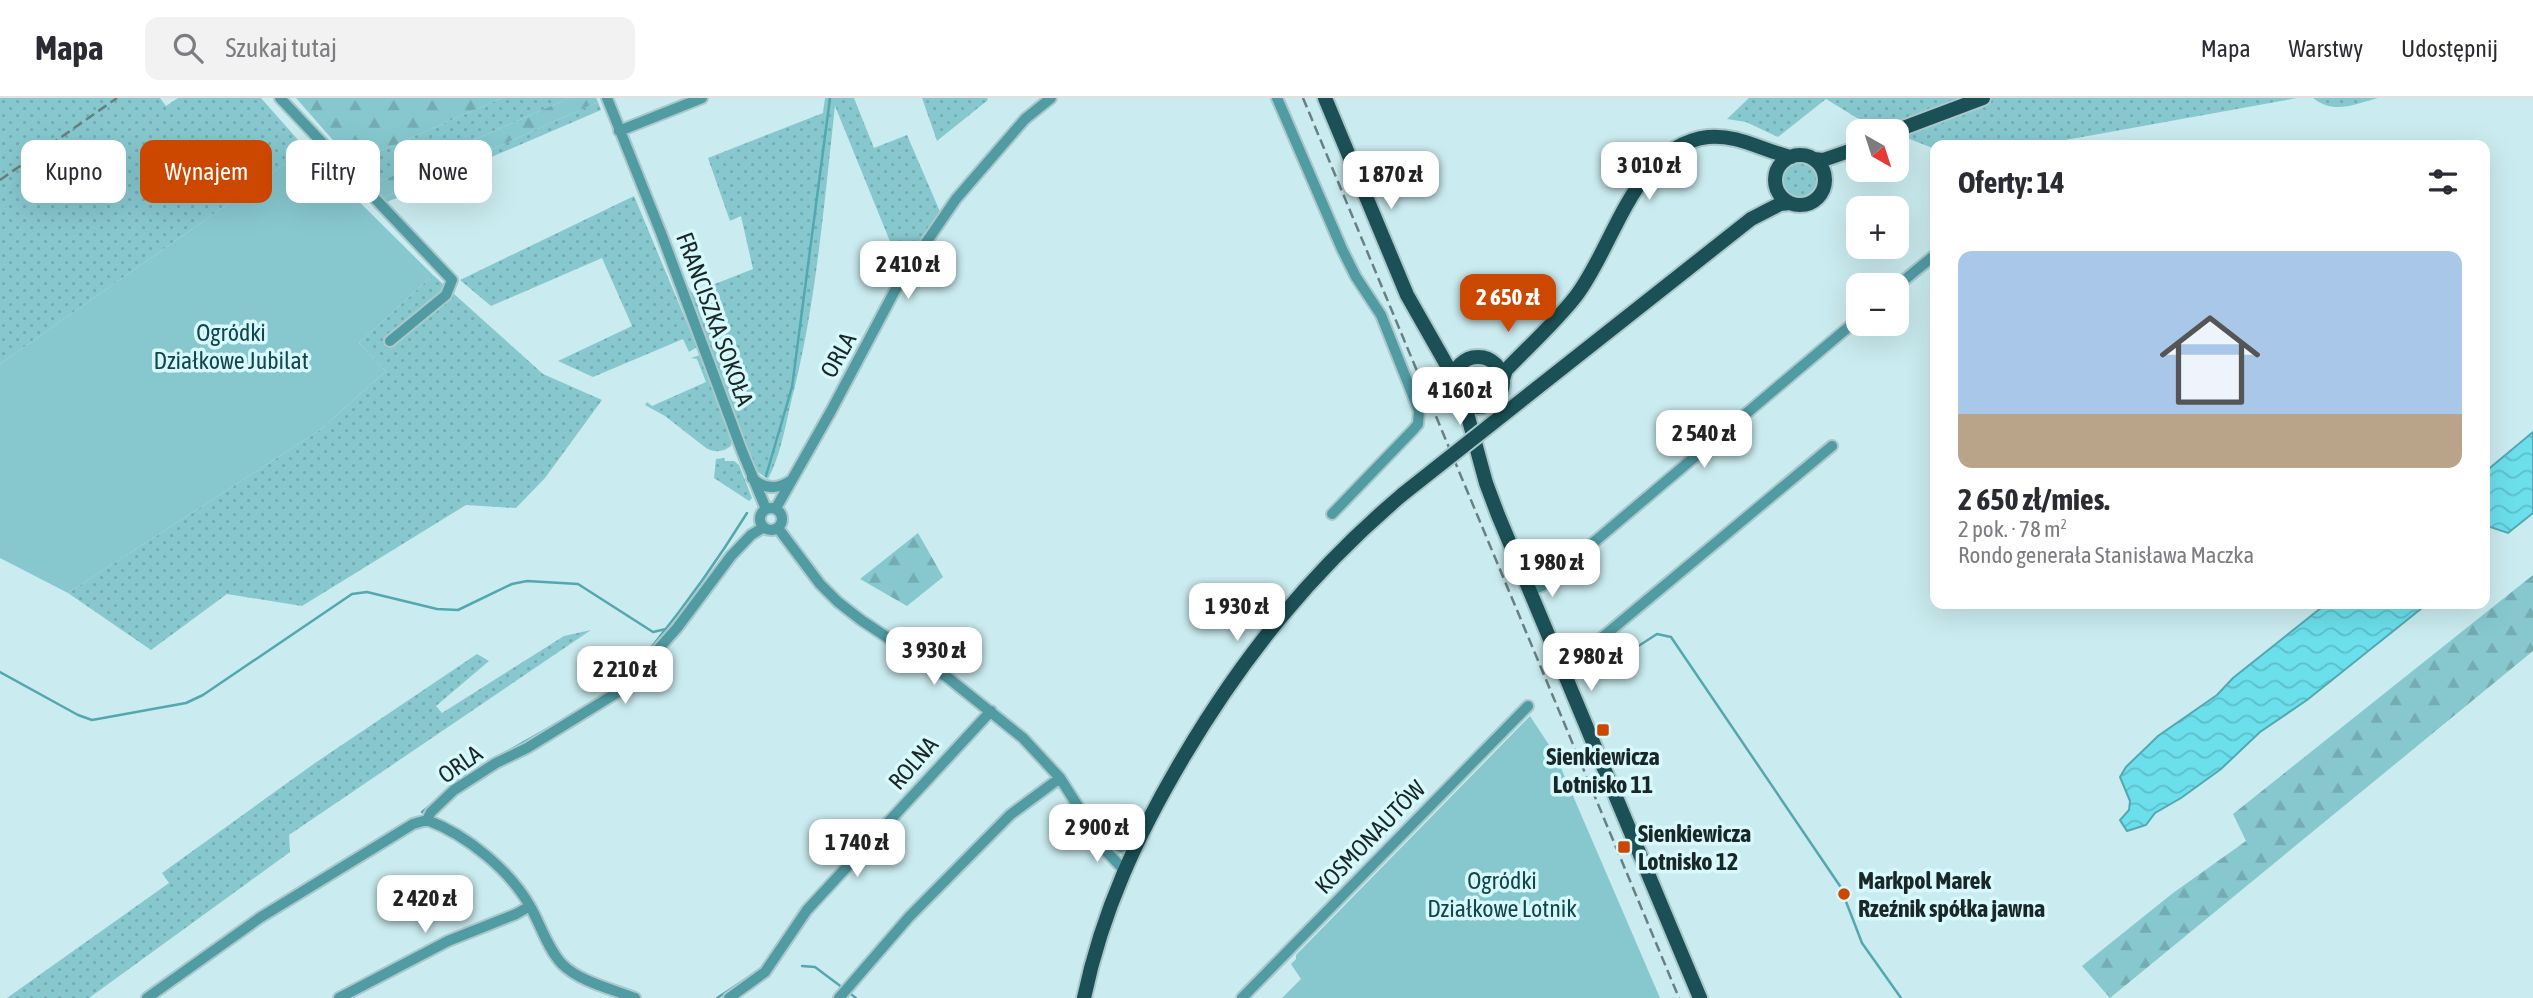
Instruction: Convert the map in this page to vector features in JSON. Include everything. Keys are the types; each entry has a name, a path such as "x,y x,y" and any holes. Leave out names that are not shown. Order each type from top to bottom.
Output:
{"main road":[{"path":"1325,98 1407,295 1453,376 1456,394 1464,402 1475,406 1487,405"},
{"path":"1909,126 1983,98"},
{"path":"1476,442 1481,412 1501,391 1506,370 1557,318 1581,288 1638,187 1660,159 1683,144 1710,137 1726,137 1791,157"},
{"path":"1754,145 1773,165 1781,196 1790,203"},
{"path":"1751,219 1772,194 1781,164 1791,157 1803,155 1823,160 1846,153"},
{"path":"1084,998 1093,957 1136,843 1205,721 1237,672 1272,626 1330,561 1403,494 1751,219 1780,204 1802,205 1814,201 1822,192 1830,171 1846,158"},
{"path":"1814,159 1822,168 1825,180"},
{"path":"1432,337 1454,354 1468,359"},
{"path":"1453,376 1459,366 1468,359 1498,359 1536,338"},
{"path":"1490,360 1498,367 1503,379"},
{"path":"1464,402 1486,483 1699,998"}],"street":[{"path":"279,98 453,279 446,295 390,341"},
{"name":"FRANCISZKA SOKOŁA","path":"607,98 661,233 752,478 771,508"},
{"path":"619,131 702,98"},
{"name":"ORLA","path":"771,508 793,479 901,279 957,199 1025,119 1051,98"},
{"path":"1277,98 1342,249 1356,277 1381,314 1420,418 1413,430 1332,514"},
{"path":"1909,276 1930,259"},
{"path":"1530,591 1542,586 1846,329"},
{"path":"1563,670 1832,446"},
{"path":"752,478 774,488 793,479"},
{"path":"771,508 782,517 778,528 771,530 764,527 760,517 771,508"},
{"name":"ORLA","path":"147,998 261,917 413,824 427,820 431,812 454,790 623,689 677,628 731,556 751,535 764,527"},
{"path":"778,528 820,584 838,602 947,677 1023,738 1060,778 1107,852 1124,870"},
{"name":"KOSMONAUTÓW","path":"1242,998 1528,706"},
{"name":"ROLNA","path":"729,998 771,965 807,910 904,806 965,735 991,711"},
{"path":"839,998 909,917 1010,815 1060,778"},
{"path":"427,820 497,864 518,887 562,964 575,974 635,998"},
{"path":"1102,842 1121,847 1136,843"},
{"path":"339,998 448,941 530,906"}],"green space":[{"path":"0,98 160,98 166,106 178,98 261,98 298,140 286,140 286,163 272,173 272,140 140,140 140,203 229,203 0,364"},
{"path":"296,98 502,98 406,140 394,140 394,145 380,151 380,140 333,140"},
{"path":"502,98 569,98 474,140 406,140"},
{"path":"569,98 596,98 598,102 492,149 492,140 474,140"},
{"path":"825,98 854,98 874,148 907,135 941,214 902,271 835,106 807,329 782,442 768,479 758,472 756,474 686,290 689,288 692,293 753,269 741,216 730,221 708,158 823,113"},
{"path":"922,98 987,98 988,100 937,141"},
{"path":"1749,98 2297,98 2066,140 1930,140 1930,147 1909,139 1909,119 1860,119 1826,99 1778,137 1746,122 1727,119"},
{"path":"2313,98 2378,98 2336,107"},
{"path":"598,102 601,110 492,157 492,149"},
{"path":"394,145 394,175 380,181 380,151"},
{"path":"1800,162 1813,167 1818,180 1813,193 1800,198 1787,193 1782,180 1787,167"},
{"name":"Ogródki Działkowe Jubilat","path":"286,163 286,203 360,203 433,275 359,343 386,371 320,430 68,593 0,558 0,364 229,203 272,203 272,173"},
{"path":"394,175 394,193 383,198 380,194 380,181"},
{"path":"394,193 394,199 387,202 383,198"},
{"path":"634,196 697,347 689,352 683,339 593,377 558,361 632,326 602,258 491,306 460,280"},
{"path":"433,275 543,374 602,400 545,478 516,508 466,505 302,606 227,594 151,650 68,593 320,430 386,371 359,343"},
{"path":"700,355 732,440 731,446 722,451 706,448 665,416 645,405 647,402 652,406 706,382 697,359 691,358"},
{"path":"1478,364 1491,369 1496,382 1491,395 1478,400 1465,395 1460,382 1465,369"},
{"path":"724,458 725,461 734,461 739,465 752,498 749,501 714,478 716,459"},
{"path":"918,533 943,577 907,606 860,579"},
{"path":"2533,575 2533,651 2110,998 2082,966 2173,893 2246,841 2233,814"},
{"path":"591,630 289,835 290,852 89,998 7,998 169,883 162,873 315,763 477,654 489,661 436,706 442,713 564,636"},
{"name":"Ogródki Działkowe Lotnik","path":"1530,716 1555,754 1660,998 1282,998 1301,979 1291,964 1296,955"}],"water":[{"path":"2533,432 2533,513 2508,533 2490,527 2490,468"},
{"path":"2320,609 2421,609 2307,700 2260,732 2221,769 2155,813 2146,825 2127,831 2120,820 2129,810 2130,801 2120,777 2126,767 2158,736 2217,695 2233,678"}],"waterway":[{"path":"766,476 792,387 830,98"},
{"path":"605,694 619,683 667,628 703,580 747,513"},
{"path":"0,672 92,720 186,703 203,695 352,594 367,592 437,609 458,610 512,584 527,581 578,584 653,632 666,629"},
{"path":"1586,680 1657,634 1671,637 1840,886 1862,943 1901,998"},
{"path":"503,754 561,721"},
{"path":"422,812 432,804"},
{"path":"802,966 815,967 843,988"},
{"path":"717,998 764,967"},
{"path":"848,992 856,998"}],"railway":[{"path":"0,180 117,98"},
{"path":"1303,98 1679,998"}],"place":[{"name":"Sienkiewicza Lotnisko 11","path":"1603,730"},
{"name":"Sienkiewicza Lotnisko 12","path":"1624,847"},
{"name":"Markpol Marek Rzeźnik spółka jawna","path":"1844,894"}]}
